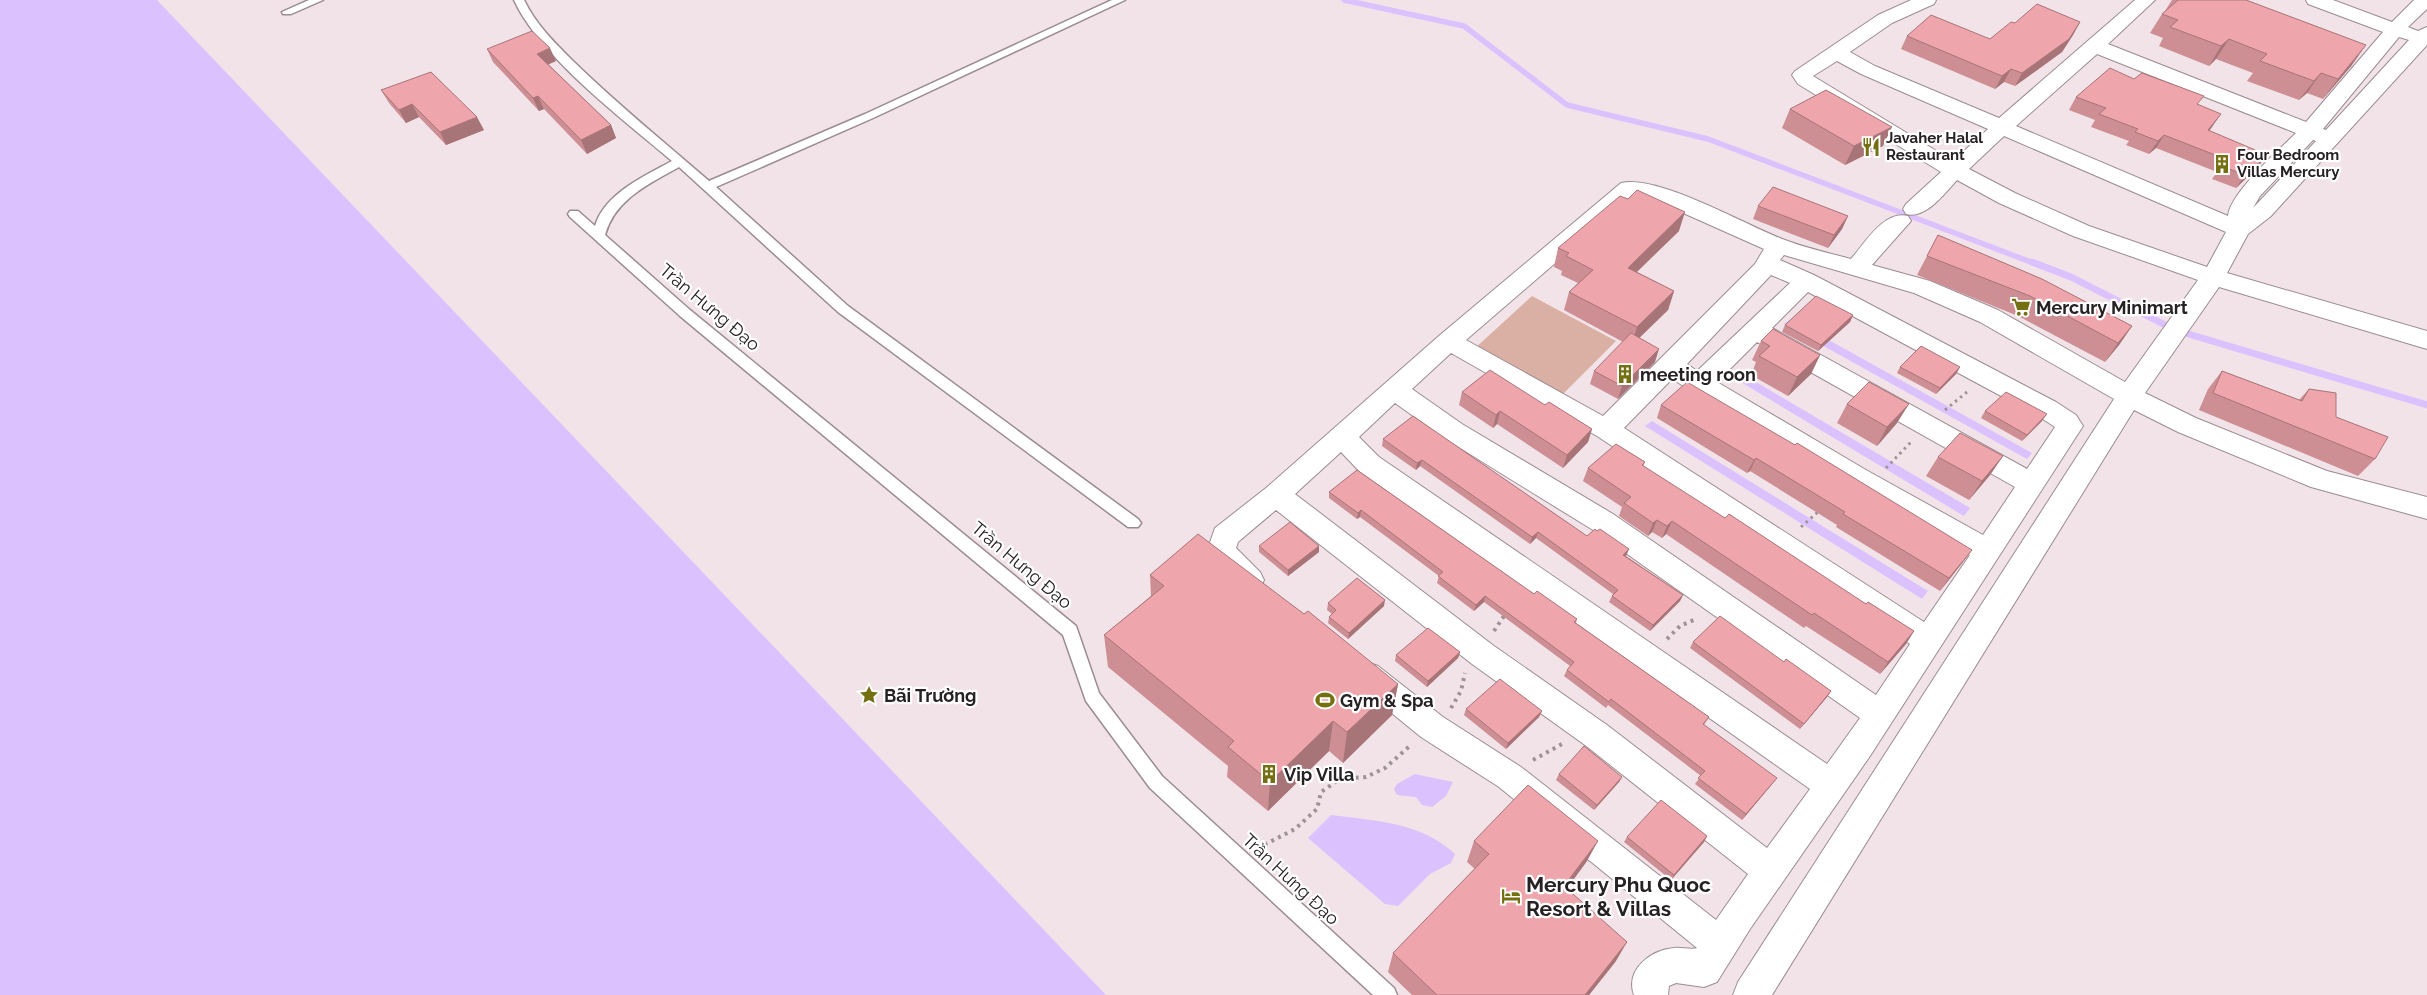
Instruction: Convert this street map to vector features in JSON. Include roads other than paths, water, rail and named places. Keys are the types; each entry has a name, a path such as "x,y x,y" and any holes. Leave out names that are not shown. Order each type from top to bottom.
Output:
{"street":[{"path":"1927,0 1885,19 1809,69 1802,75 1805,80 1956,171 2008,198 2081,231 2213,277 2427,340"},
{"path":"1856,268 1887,232 2146,0"},
{"path":"2315,0 2396,30 2425,37"},
{"path":"2319,135 2359,58 2396,30 2425,0"},
{"path":"1751,995 2130,396 2213,277 2239,229 2240,211 2251,192 2319,135 2425,37"},
{"path":"2095,46 2319,135"},
{"path":"1836,53 1868,70 2239,229"},
{"path":"2359,58 2390,70"},
{"path":"1273,598 1235,567 1221,551 1225,536 1276,495 1449,342 1629,188 1660,194 1772,255 1806,281 2047,409 2067,422 2070,426 1929,640 1832,786 1704,969 1672,964 1660,968 1650,979 1651,994"},
{"path":"1772,255 1856,268 1922,287 1989,316 2130,396 2187,425 2321,480 2427,508"},
{"path":"1606,429 1670,366 1772,255"},
{"path":"1700,383 1806,281"},
{"path":"1755,330 2032,484"},
{"path":"1449,342 1606,429 1929,640"},
{"path":"1670,366 1856,477 1987,551"},
{"path":"1395,390 1453,432 1604,522 1879,714"},
{"path":"1343,437 1369,464 1832,786"},
{"path":"1276,495 1483,655 1582,725 1772,872"},
{"path":"1349,660 1432,727 1510,777 1720,946"}],"lane":[{"path":"287,12 318,0"},
{"path":"519,0 526,15 549,42 597,91 708,186 843,309 1133,523"},
{"path":"708,186 869,116 1120,0"},
{"path":"599,236 601,224 610,210 630,192 680,162"},
{"name":"Trần Hưng Đạo","path":"574,214 685,313 1070,631 1092,696 1150,774 1240,860 1387,995"}],"waterway":[{"path":"1344,0 1464,26 1567,105 1708,139 2036,264"},
{"path":"2032,262 2071,277 2175,330 2427,405"}],"place":[{"name":"Javaher Halal Restaurant","path":"1871,147"},
{"name":"Four Bedroom Villas Mercury","path":"2222,164"},
{"name":"Mercury Minimart","path":"2021,307"},
{"name":"meeting roon","path":"1625,374"},
{"name":"Bãi Trường","path":"869,695"},
{"name":"Gym & Spa","path":"1325,700"},
{"name":"Vip Villa","path":"1269,774"},
{"name":"Mercury Phu Quoc Resort & Villas","path":"1511,896"}]}
